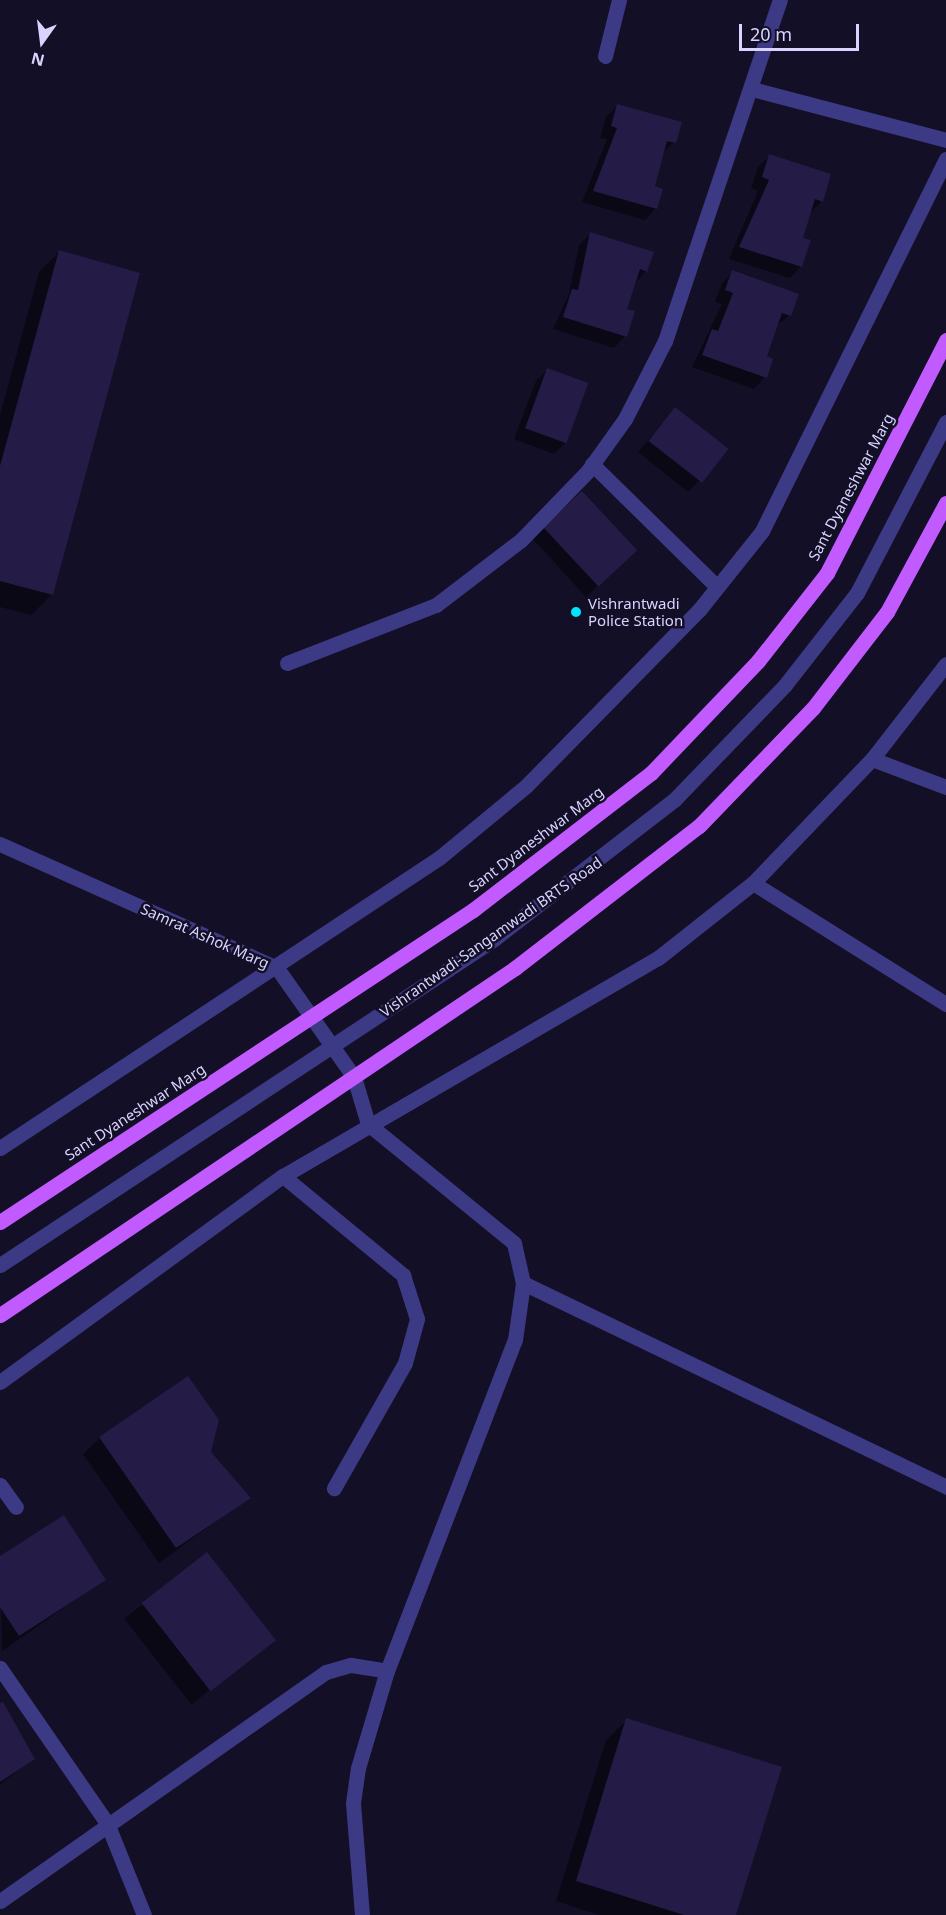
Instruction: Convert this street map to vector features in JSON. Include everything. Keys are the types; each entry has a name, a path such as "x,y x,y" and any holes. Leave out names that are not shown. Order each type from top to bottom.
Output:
{"main road":[{"name":"Sant Dyaneshwar Marg","path":"0,1222 312,1017 570,839 651,773 758,661 827,573 946,340"},
{"path":"0,1315 515,969 699,825 813,708 887,612 946,503"}],"street":[{"path":"605,56 619,0"},
{"path":"287,663 436,605 521,540 592,464 624,418 665,341 752,89 780,0"},
{"path":"752,89 946,140"},
{"path":"0,1148 277,968 439,858 526,786 717,587 762,531 946,159"},
{"name":"Vishrantwadi-Sangamwadi BRTS Road","path":"0,1265 494,939 675,799 785,684 857,593 946,422"},
{"path":"592,464 717,587"},
{"path":"0,1382 284,1176 368,1124 658,958 753,882 872,759 946,664"},
{"path":"872,759 946,787"},
{"name":"Samrat Ashok Marg","path":"0,844 277,968 354,1077 368,1124"},
{"path":"753,882 946,1004"},
{"path":"362,1915 353,1803 387,1671 515,1340 524,1283 514,1243 368,1124"},
{"path":"284,1176 403,1275 417,1319 405,1363 334,1488"},
{"path":"524,1283 946,1487"},
{"path":"0,1485 16,1507"},
{"path":"0,1901 106,1823 326,1672 351,1665 387,1671"},
{"path":"0,1668 106,1823 144,1915"}],"building":[{"path":"617,104 682,122 676,143 667,141 655,186 663,189 657,209 593,191 617,128 611,126"},
{"path":"769,154 831,174 823,202 815,199 803,238 811,240 802,267 739,247 769,180 762,177"},
{"path":"590,232 654,252 647,272 640,269 627,309 635,311 627,337 563,317 572,289 578,290"},
{"path":"59,250 140,273 53,595 0,581 0,466"},
{"path":"732,270 799,294 791,316 782,313 767,356 773,359 767,378 702,355 712,329 718,331 733,293 725,290"},
{"path":"547,368 588,383 566,443 525,428"},
{"path":"675,407 729,449 702,483 649,441"},
{"path":"582,491 637,550 598,586 543,527"},
{"path":"188,1376 219,1420 211,1452 251,1498 176,1548 99,1437"},
{"path":"64,1515 106,1580 19,1636 0,1607 0,1556"},
{"path":"207,1552 276,1640 211,1691 142,1603"},
{"path":"3,1702 35,1759 0,1782 0,1703"},
{"path":"626,1718 782,1767 736,1915 684,1915 576,1881"}],"place":[{"name":"Vishrantwadi Police Station","path":"576,612"}]}
